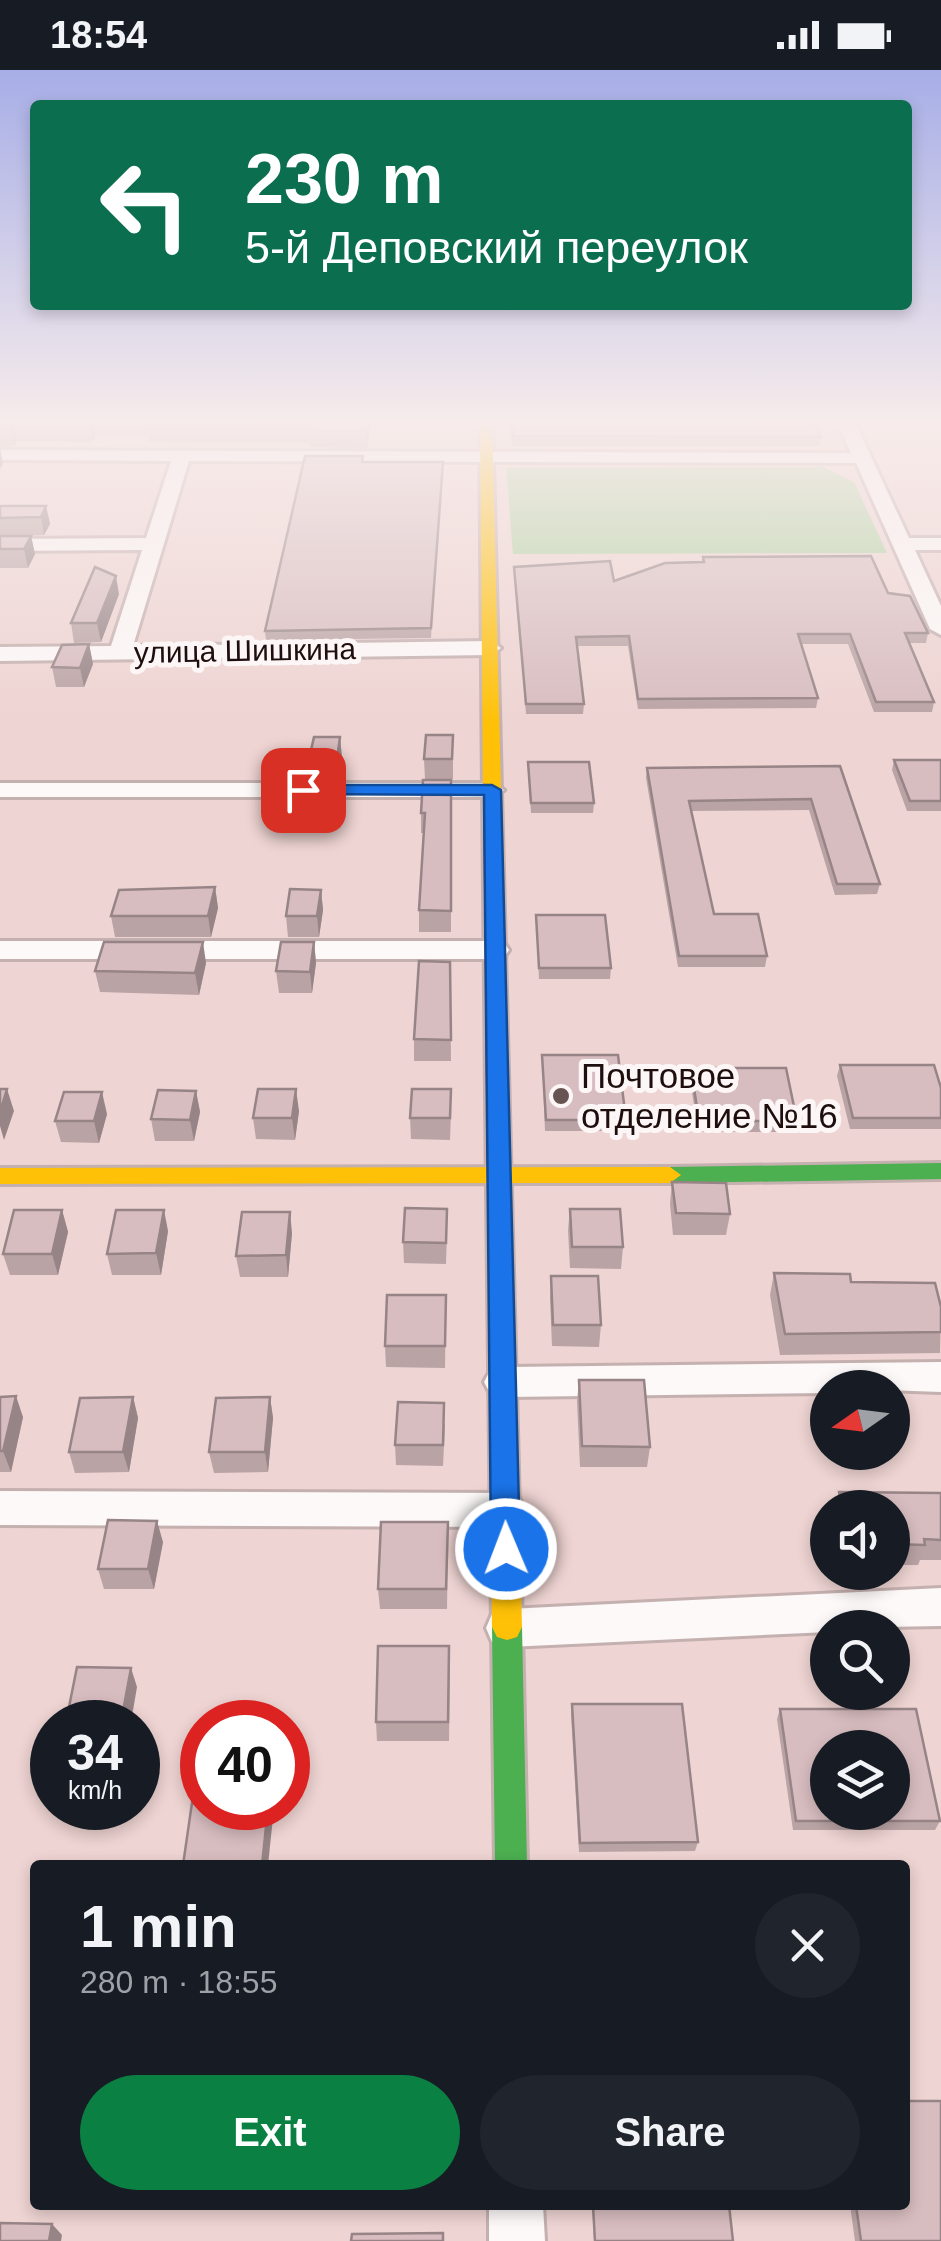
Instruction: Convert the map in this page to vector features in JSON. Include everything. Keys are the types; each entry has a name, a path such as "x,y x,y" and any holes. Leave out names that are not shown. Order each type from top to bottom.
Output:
{"street":[{"path":"120,653 161,521"},
{"path":"488,521 511,1860"},
{"path":"893,521 941,629"},
{"path":"0,545 154,544"},
{"path":"904,544 941,544"},
{"name":"улица Шишкина","path":"0,654 490,648"},
{"path":"0,790 492,790"},
{"path":"0,950 495,950"},
{"path":"0,1176 499,1177 941,1171"},
{"path":"503,1382 941,1377"},
{"path":"0,1508 505,1510"},
{"path":"507,1628 941,1607"},
{"path":"516,2210 517,2241"}],"green space":[{"path":"510,521 872,521 887,553 513,554"}],"building":[{"path":"290,521 439,521 431,628 265,631"},
{"path":"0,536 31,536 24,549 0,549"},
{"path":"871,556 888,593 910,596 928,633 905,633 934,702 876,702 850,634 798,634 818,698 638,699 629,636 576,637 584,704 526,704 514,567 610,561 614,581 665,563 704,562 703,557"},
{"path":"95,567 116,576 97,623 71,623"},
{"path":"89,644 80,668 52,667 62,645"},
{"path":"426,735 453,735 452,759 424,759"},
{"path":"314,737 340,737 337,759 309,759"},
{"path":"894,760 941,760 941,801 910,801"},
{"path":"528,762 589,762 594,803 531,803"},
{"path":"840,766 880,884 837,884 811,799 689,801 714,914 758,914 767,956 679,956 647,768"},
{"path":"305,780 334,780 331,802 301,802"},
{"path":"423,780 451,780 451,911 419,910 425,813 421,813"},
{"path":"215,887 208,916 111,916 119,890"},
{"path":"290,889 321,890 317,916 286,916"},
{"path":"536,915 605,915 611,968 539,968"},
{"path":"104,942 203,942 195,973 95,971"},
{"path":"281,942 314,942 310,972 276,971"},
{"path":"419,961 450,962 451,1040 414,1039"},
{"path":"542,1055 618,1055 626,1120 546,1120"},
{"path":"840,1065 934,1065 941,1088 941,1118 853,1118"},
{"path":"691,1068 786,1068 797,1121 699,1121"},
{"path":"0,1089 7,1089 0,1112"},
{"path":"258,1089 296,1089 292,1118 253,1118"},
{"path":"412,1089 451,1089 450,1118 410,1118"},
{"path":"158,1090 196,1091 190,1120 151,1119"},
{"path":"64,1092 102,1092 94,1121 55,1121"},
{"path":"672,1182 726,1183 730,1214 676,1213"},
{"path":"405,1208 447,1209 446,1243 403,1242"},
{"path":"570,1209 620,1209 623,1247 572,1247"},
{"path":"14,1210 62,1210 52,1254 3,1254"},
{"path":"116,1210 164,1210 156,1253 107,1254"},
{"path":"242,1212 290,1212 286,1255 236,1256"},
{"path":"774,1273 850,1274 851,1282 935,1283 941,1307 941,1332 785,1334"},
{"path":"551,1276 598,1276 601,1325 553,1325"},
{"path":"387,1295 446,1295 445,1346 385,1346"},
{"path":"579,1380 644,1380 650,1447 582,1446"},
{"path":"16,1396 3,1451 0,1451 0,1397"},
{"path":"133,1397 123,1452 69,1452 80,1398"},
{"path":"270,1397 265,1452 209,1452 216,1398"},
{"path":"398,1402 444,1403 443,1445 395,1445"},
{"path":"910,1493 941,1493 941,1540 924,1539 925,1545 910,1545"},
{"path":"108,1520 157,1521 148,1569 98,1569"},
{"path":"381,1522 448,1522 446,1589 378,1589"},
{"path":"378,1646 449,1646 448,1722 376,1722"},
{"path":"77,1667 131,1668 125,1700 70,1700"},
{"path":"572,1704 682,1704 698,1842 580,1843"},
{"path":"780,1709 916,1709 940,1821 910,1821 910,1730 810,1730 810,1821 796,1821"},
{"path":"188,1830 266,1830 263,1860 184,1860"},
{"path":"910,2101 941,2101 941,2241 861,2241 857,2210 910,2210"},
{"path":"593,2210 730,2210 733,2241 595,2241"},
{"path":"0,2223 52,2224 49,2241 0,2241"},
{"path":"443,2233 443,2241 351,2241 352,2234"}],"traffic: fast":[{"path":"670,1175 941,1171"},
{"path":"507,1627 511,1860"}],"traffic: slow":[{"path":"488,521 492,791"},
{"path":"0,1176 670,1175"},
{"path":"499,1191 507,1627"}],"traffic: jam":[{"path":"492,791 499,1191"}],"place":[{"name":"Почтовое отделение №16","path":"561,1096"}],"route":[{"path":"303,790 492,790 506,1549"}]}
